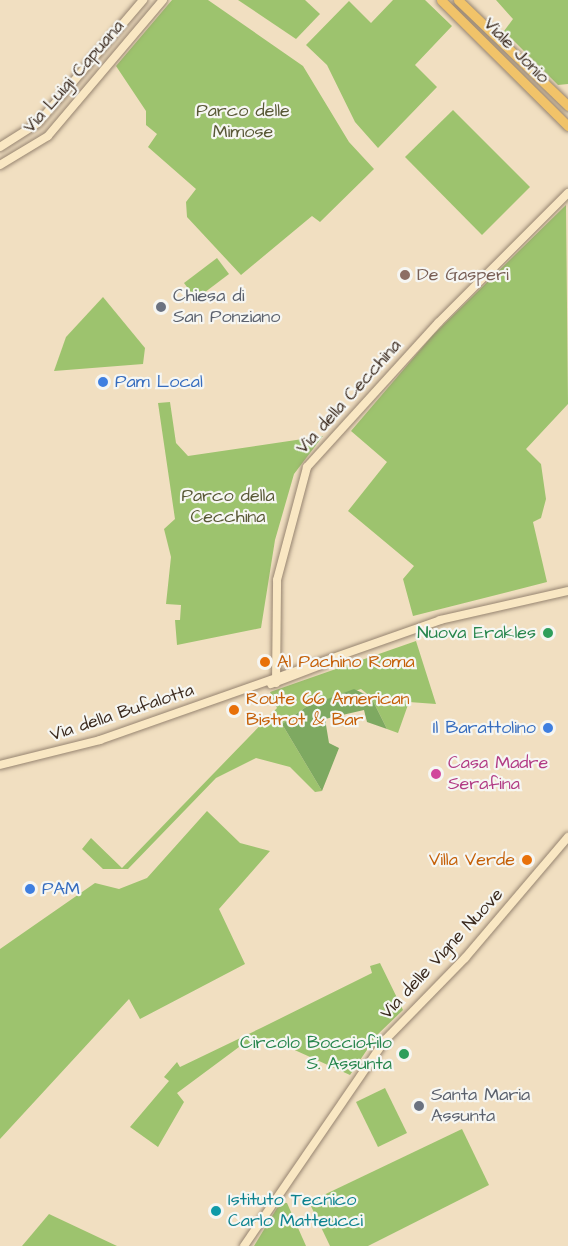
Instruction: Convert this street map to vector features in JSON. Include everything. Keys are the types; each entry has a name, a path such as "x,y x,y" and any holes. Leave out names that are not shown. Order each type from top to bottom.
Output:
{"main road":[{"name":"Viale Jonio","path":"441,0 568,126"},
{"name":"Viale Jonio","path":"458,0 568,106"}],"street":[{"name":"Via Luigi Capuana","path":"0,147 38,123 143,0"},
{"name":"Via Luigi Capuana","path":"0,165 48,136 163,0"},
{"name":"Via della Cecchina","path":"275,680 278,574 305,470 442,319 568,193"},
{"name":"Via della Bufalotta","path":"0,765 94,742 451,617 568,591"},
{"name":"Via delle Vigne Nuove","path":"244,1246 385,1040 465,958 568,837"}],"green space":[{"name":"Parco delle Mimose","path":"172,0 208,0 303,66 349,142 374,169 320,222 312,216 241,275 187,217 186,202 196,189 148,147 157,134 146,125 146,111 116,66"},
{"path":"238,0 305,0 320,14 296,39"},
{"path":"393,0 425,0 452,26 415,65 437,87 378,148 355,122 327,65 306,45 349,1 371,23"},
{"path":"496,0 568,0 568,84 558,85 504,31 513,19"},
{"path":"453,110 530,187 482,235 405,157"},
{"path":"566,205 568,404 526,449 541,464 546,499 541,518 533,522 547,582 413,616 403,579 414,566 348,511 387,462 351,431 433,335"},
{"path":"217,258 229,274 196,299 184,283"},
{"path":"103,297 145,348 143,364 54,371 66,337"},
{"name":"Parco della Cecchina","path":"170,402 176,443 188,456 323,436 294,474 275,540 261,628 177,645 175,620 180,620 181,605 166,604 171,557 164,529 175,519 158,403"},
{"path":"416,641 436,704 409,702 398,733 387,729 371,697 361,689 306,707 282,724 322,791 315,792 290,767 256,758 216,778 128,869 103,869 82,849 91,838 122,868 277,708 270,692"},
{"path":"354,689 371,697 387,729 367,722 364,710 325,719 329,743 339,748 322,791 282,724 306,707"},
{"path":"207,811 240,843 270,851 219,909 245,964 140,1019 129,999 0,1139 0,949 95,883 119,889 147,878"},
{"path":"380,963 403,1010 377,1035 350,1075 268,1038 239,1047 177,1093 184,1102 158,1147 130,1127 169,1081 164,1077 177,1062 180,1067 261,1028 372,973 370,966"},
{"path":"385,1088 407,1133 378,1147 356,1102"},
{"path":"462,1129 489,1185 368,1246 330,1246 309,1202"},
{"path":"280,1203 287,1203 306,1246 254,1246"},
{"path":"49,1214 117,1246 22,1246"}],"place":[{"name":"De Gasperi","path":"405,275"},
{"name":"Chiesa di San Ponziano","path":"161,307"},
{"name":"Pam Local","path":"103,382"},
{"name":"Nuova Erakles","path":"548,633"},
{"name":"Al Pachino Roma","path":"265,662"},
{"name":"Route 66 American Bistrot & Bar","path":"234,710"},
{"name":"Il Barattolino","path":"548,728"},
{"name":"Casa Madre Serafina","path":"436,774"},
{"name":"Villa Verde","path":"527,860"},
{"name":"PAM","path":"30,889"},
{"name":"Circolo Bocciofilo S. Assunta","path":"404,1054"},
{"name":"Santa Maria Assunta","path":"419,1106"},
{"name":"Istituto Tecnico Carlo Matteucci","path":"216,1211"}]}
